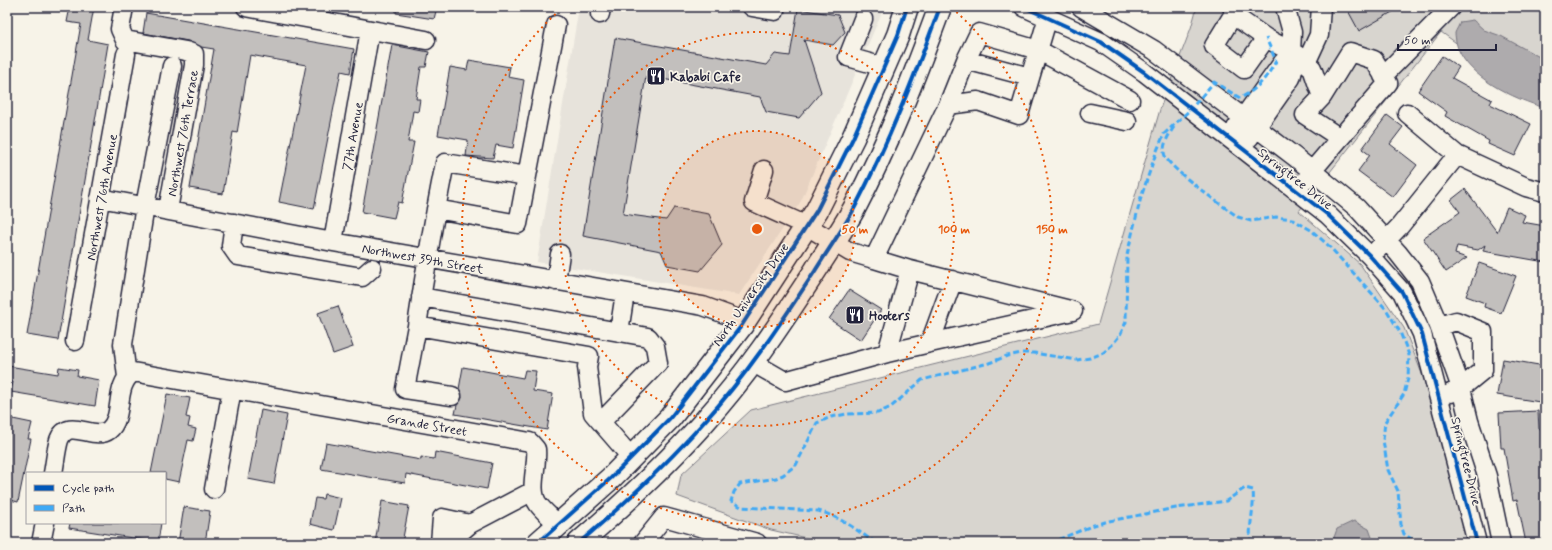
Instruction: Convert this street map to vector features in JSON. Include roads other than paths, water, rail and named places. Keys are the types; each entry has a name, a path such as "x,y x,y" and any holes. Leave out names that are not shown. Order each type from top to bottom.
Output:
{"main road":[{"name":"North University Drive","path":"550,536 670,418 742,325 817,210 853,138 898,35 907,7"},
{"path":"582,540 645,482 705,422 752,362 793,305 854,209 886,144 912,82 940,7"},
{"path":"582,540 581,515 600,498 602,485"}],"street":[{"name":"Northwest 76th Avenue","path":"75,341 126,47 120,29 124,7"},
{"path":"246,7 426,40"},
{"path":"752,7 775,11"},
{"name":"Springtree Drive","path":"1024,7 1101,42 1132,63 1235,144 1299,191 1370,256 1402,292 1419,327 1440,398 1477,543"},
{"name":"Springtree Drive","path":"1081,7 1154,50 1312,171 1357,208 1398,253 1420,281 1439,326 1461,388 1469,421 1487,476 1501,543"},
{"path":"1285,7 1298,56"},
{"path":"1235,144 1249,123 1291,78 1298,56 1319,35 1321,7"},
{"path":"1383,76 1451,7"},
{"path":"1266,38 1244,69 1214,46 1233,11 1266,38 1298,56 1312,68 1322,97"},
{"path":"948,106 978,101 1018,115 1048,17"},
{"path":"863,19 848,57 884,67"},
{"path":"436,209 518,224 556,25"},
{"name":"77th Avenue","path":"333,242 370,30"},
{"path":"874,259 948,106 966,60 979,33 1038,50 1130,100"},
{"name":"Northwest 76th Terrace","path":"126,47 186,50 194,54 194,64 168,210"},
{"path":"1299,191 1312,171 1388,83 1374,60 1350,52 1322,97 1305,115 1340,138"},
{"path":"966,60 1030,78"},
{"path":"53,472 60,439 66,431 72,428 99,433 108,430 115,421 121,389 127,377 123,344 145,206 172,66"},
{"path":"1090,113 1127,121"},
{"path":"1407,113 1457,155 1526,186 1545,192"},
{"path":"1370,256 1400,226 1457,155"},
{"path":"452,396 405,389 417,326 426,258 445,163 527,176"},
{"path":"752,362 785,381 888,353 1073,311 910,270 850,252 807,226 754,202 764,170"},
{"name":"Northwest 39th Street","path":"100,198 333,242 703,306 733,317 742,325"},
{"path":"234,223 232,246 238,256 362,278 372,268"},
{"path":"556,281 560,254"},
{"path":"888,353 910,270"},
{"path":"930,343 953,280"},
{"path":"619,332 625,293"},
{"path":"421,297 648,338 655,346 658,363 601,422"},
{"path":"1439,326 1456,321 1482,332 1483,370 1461,388 1440,398"},
{"path":"417,326 590,356 587,367 593,412 631,457"},
{"name":"Grande Street","path":"127,377 133,372 530,442 536,449 537,454 533,491"},
{"path":"214,489 232,389"},
{"path":"448,543 470,524 533,491 550,536"},
{"path":"643,543 664,517 757,543"},
{"path":"440,543 442,518 470,524"},
{"path":"41,543 44,524"}],"place":[{"name":"Kababi Cafe","path":"656,76"},
{"name":"Hooters","path":"855,315"}]}
